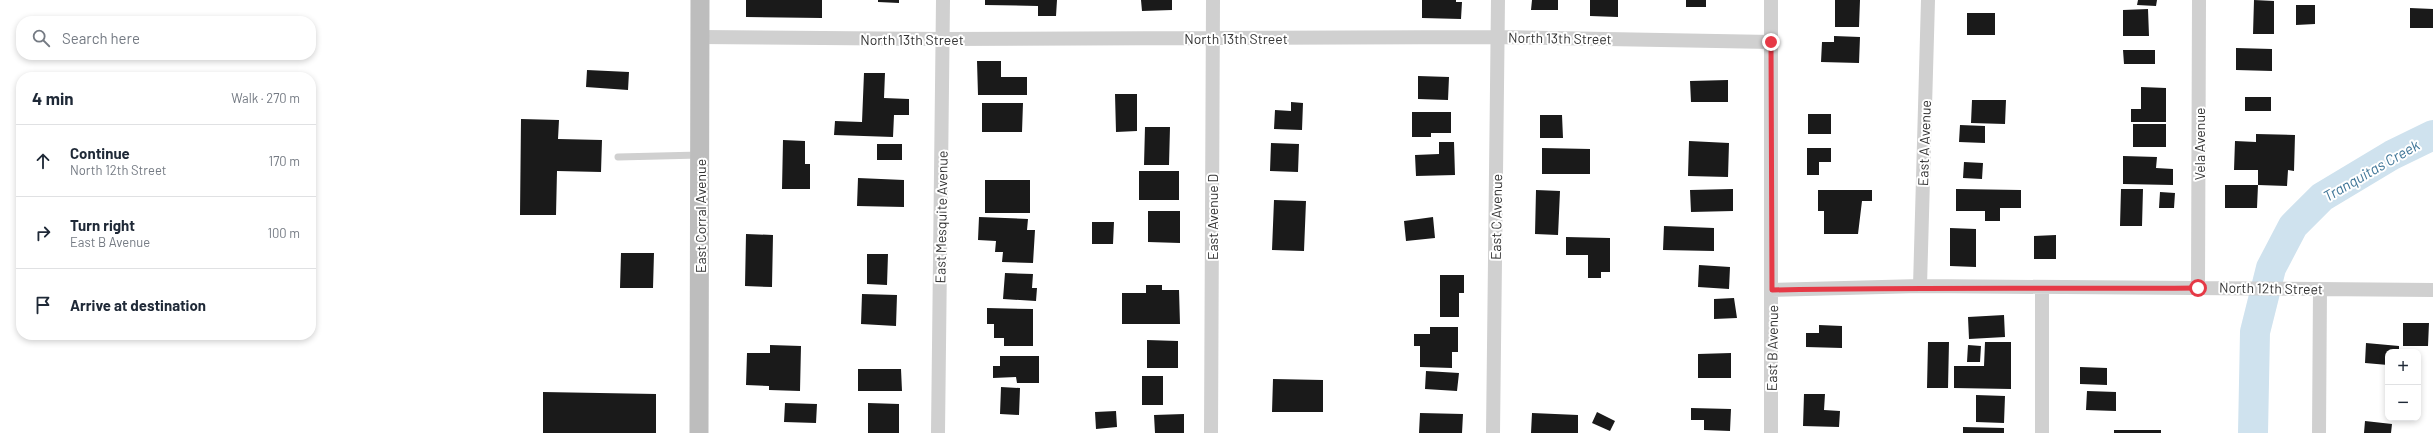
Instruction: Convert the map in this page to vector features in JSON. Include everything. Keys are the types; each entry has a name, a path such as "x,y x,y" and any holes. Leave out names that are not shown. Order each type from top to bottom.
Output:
{"main road":[{"name":"East Corral Avenue","path":"699,433 700,0"}],"street":[{"name":"East Mesquite Avenue","path":"938,433 943,0"},
{"name":"East Avenue D","path":"1211,433 1213,0"},
{"name":"East C Avenue","path":"1493,433 1499,37 1498,0"},
{"name":"East B Avenue","path":"1771,0 1771,433"},
{"name":"East A Avenue","path":"1920,286 1928,0"},
{"name":"Vela Avenue","path":"2198,288 2199,0"},
{"name":"North 13th Street","path":"700,37 943,39 1499,37 1771,42"},
{"name":"North 12th Street","path":"1772,290 1920,286 2042,289 2293,288 2433,290"},
{"path":"2042,289 2042,433"},
{"path":"2319,433 2320,289"}],"lane":[{"path":"618,157 700,155"}],"building":[{"path":"746,0 822,0 822,18 746,17"},
{"path":"878,0 899,0 899,3 878,2"},
{"path":"985,0 1057,0 1056,16 1038,16 1038,6 985,5"},
{"path":"1141,0 1172,0 1172,10 1142,11"},
{"path":"1422,0 1456,0 1456,2 1462,2 1461,19 1422,18"},
{"path":"1532,0 1558,0 1558,10 1531,10"},
{"path":"1590,0 1618,0 1618,17 1590,16"},
{"path":"1686,0 1706,0 1706,7 1686,7"},
{"path":"1835,0 1860,0 1859,27 1835,27"},
{"path":"2138,0 2157,0 2156,6 2137,5"},
{"path":"2254,0 2274,1 2274,34 2253,34"},
{"path":"2296,5 2315,5 2315,24 2296,25"},
{"path":"2410,8 2433,9 2433,28 2410,28"},
{"path":"2148,9 2149,36 2123,36 2123,10"},
{"path":"1967,13 1995,13 1995,35 1967,35"},
{"path":"1834,36 1860,37 1859,63 1821,62 1822,42 1834,42"},
{"path":"2236,48 2272,49 2272,71 2236,70"},
{"path":"2123,50 2155,50 2155,64 2124,64"},
{"path":"977,61 1001,61 1001,77 1027,77 1027,95 978,95"},
{"path":"587,70 629,72 628,90 586,87"},
{"path":"864,73 885,73 884,98 909,99 909,115 894,115 893,137 834,135 835,121 862,122"},
{"path":"1418,76 1449,77 1448,100 1418,99"},
{"path":"1728,80 1728,102 1691,102 1690,81"},
{"path":"2141,87 2166,88 2166,122 2131,122 2131,109 2141,109"},
{"path":"1115,94 1137,94 1137,131 1116,132"},
{"path":"2245,97 2271,97 2271,111 2245,111"},
{"path":"1972,100 2006,100 2005,124 1971,123"},
{"path":"1291,102 1303,103 1302,130 1274,129 1275,110 1291,111"},
{"path":"982,103 1023,103 1022,132 982,132"},
{"path":"1412,112 1451,112 1451,133 1431,133 1431,137 1412,137"},
{"path":"1808,114 1831,114 1831,134 1808,134"},
{"path":"1540,115 1562,115 1563,138 1540,138"},
{"path":"521,119 559,120 558,139 602,140 601,172 557,171 556,215 520,215"},
{"path":"2133,124 2166,124 2166,147 2133,147"},
{"path":"1960,125 1985,126 1985,143 1959,142"},
{"path":"1145,127 1170,127 1169,165 1144,165"},
{"path":"2256,134 2295,135 2294,171 2288,170 2287,186 2258,185 2258,170 2234,170 2235,141 2256,142"},
{"path":"783,140 805,141 805,164 810,164 810,189 782,189"},
{"path":"1689,141 1729,143 1728,177 1688,176"},
{"path":"1439,142 1454,142 1455,175 1416,176 1415,155 1439,154"},
{"path":"1271,143 1299,144 1298,172 1270,171"},
{"path":"877,144 902,144 902,160 877,160"},
{"path":"1542,148 1590,149 1590,174 1542,174"},
{"path":"1807,148 1831,148 1831,162 1819,162 1819,175 1807,175"},
{"path":"2123,156 2157,157 2156,168 2173,169 2173,185 2123,184"},
{"path":"1964,162 1983,163 1982,179 1963,178"},
{"path":"1139,171 1179,171 1179,200 1139,200"},
{"path":"858,178 904,180 904,207 857,206"},
{"path":"985,180 1030,180 1030,213 985,213"},
{"path":"2225,185 2258,185 2257,208 2225,208"},
{"path":"1733,189 1733,211 1691,212 1690,190"},
{"path":"1956,189 2021,190 2021,208 2000,208 2000,221 1985,221 1985,211 1956,211"},
{"path":"2121,189 2143,189 2142,226 2120,226"},
{"path":"1536,190 1560,191 1558,235 1535,234"},
{"path":"1818,190 1872,190 1872,201 1862,201 1858,234 1824,234 1824,211 1818,211"},
{"path":"2160,192 2175,193 2174,208 2159,208"},
{"path":"1274,200 1306,201 1304,251 1272,250"},
{"path":"1148,211 1180,211 1180,243 1148,242"},
{"path":"979,217 1028,219 1027,230 1035,230 1033,263 1002,262 1003,252 995,252 996,241 978,240"},
{"path":"1433,217 1435,238 1406,241 1404,221"},
{"path":"1092,222 1114,222 1113,244 1092,244"},
{"path":"1664,226 1714,228 1714,251 1663,250"},
{"path":"1950,228 1976,229 1976,267 1950,266"},
{"path":"746,234 773,235 772,287 745,286"},
{"path":"2056,235 2056,259 2034,259 2034,236"},
{"path":"1566,237 1610,238 1610,272 1601,272 1601,278 1588,278 1588,255 1566,255"},
{"path":"621,253 654,253 653,288 620,288"},
{"path":"867,254 888,254 887,285 867,284"},
{"path":"1699,265 1730,267 1729,289 1698,287"},
{"path":"1005,273 1033,274 1032,288 1037,288 1036,301 1003,299"},
{"path":"1440,275 1464,275 1464,293 1459,293 1459,317 1440,317"},
{"path":"1146,285 1162,285 1162,290 1179,290 1180,324 1122,324 1122,293 1146,293"},
{"path":"862,294 897,295 896,326 861,324"},
{"path":"1734,298 1737,318 1714,319 1714,299"},
{"path":"987,308 1033,309 1033,346 1004,346 1004,338 994,338 994,324 987,324"},
{"path":"2004,315 2005,337 1969,339 1968,317"},
{"path":"2403,323 2429,323 2428,346 2403,346"},
{"path":"1819,325 1842,326 1842,348 1806,347 1806,333 1819,333"},
{"path":"1430,327 1458,327 1458,352 1452,352 1452,368 1420,367 1420,346 1414,346 1414,334 1430,334"},
{"path":"1147,340 1178,341 1178,368 1147,368"},
{"path":"1928,342 1949,342 1948,388 1927,388"},
{"path":"1985,342 2011,342 2011,389 1954,388 1954,366 1984,366"},
{"path":"2366,343 2399,346 2399,349 2385,349 2385,365 2365,363"},
{"path":"770,345 801,346 800,391 769,390 769,386 746,385 747,353 770,353"},
{"path":"1968,345 1981,346 1980,362 1967,362"},
{"path":"1731,353 1731,378 1698,378 1698,354"},
{"path":"1000,356 1039,356 1039,383 1017,383 1016,377 993,378 993,366 1000,366"},
{"path":"2080,367 2107,368 2107,385 2080,384"},
{"path":"858,369 901,369 902,391 858,391"},
{"path":"1426,371 1459,373 1457,391 1425,389"},
{"path":"1142,376 1163,376 1163,405 1142,405"},
{"path":"1273,379 1323,380 1323,412 1272,412"},
{"path":"1001,387 1020,388 1019,415 1000,414"},
{"path":"2087,391 2116,392 2116,411 2086,410"},
{"path":"543,392 656,394 656,433 543,433"},
{"path":"1804,394 1825,394 1824,410 1840,411 1839,427 1803,426"},
{"path":"1976,395 2005,396 2004,423 1976,422"},
{"path":"785,403 817,404 816,423 784,422"},
{"path":"868,403 899,404 899,433 868,433"},
{"path":"1691,408 1731,409 1730,431 1704,430 1704,420 1691,420"},
{"path":"1116,411 1117,427 1096,429 1095,412"},
{"path":"1597,412 1615,421 1610,431 1592,423"},
{"path":"1420,413 1463,414 1462,433 1419,433"},
{"path":"1532,413 1578,415 1578,433 1531,433"},
{"path":"1184,414 1184,433 1155,433 1154,415"},
{"path":"2365,421 2392,424 2391,433 2364,433"},
{"path":"1963,427 2004,428 2004,433 1963,433"},
{"path":"2114,430 2161,430 2161,433 2114,433"}],"waterway":[{"name":"Tranquitas Creek","path":"2253,433 2255,332 2271,268 2293,226 2322,197 2392,155 2433,135"}],"route":[{"path":"1771,42 1772,290 1920,286 2042,289 2198,288"}]}
